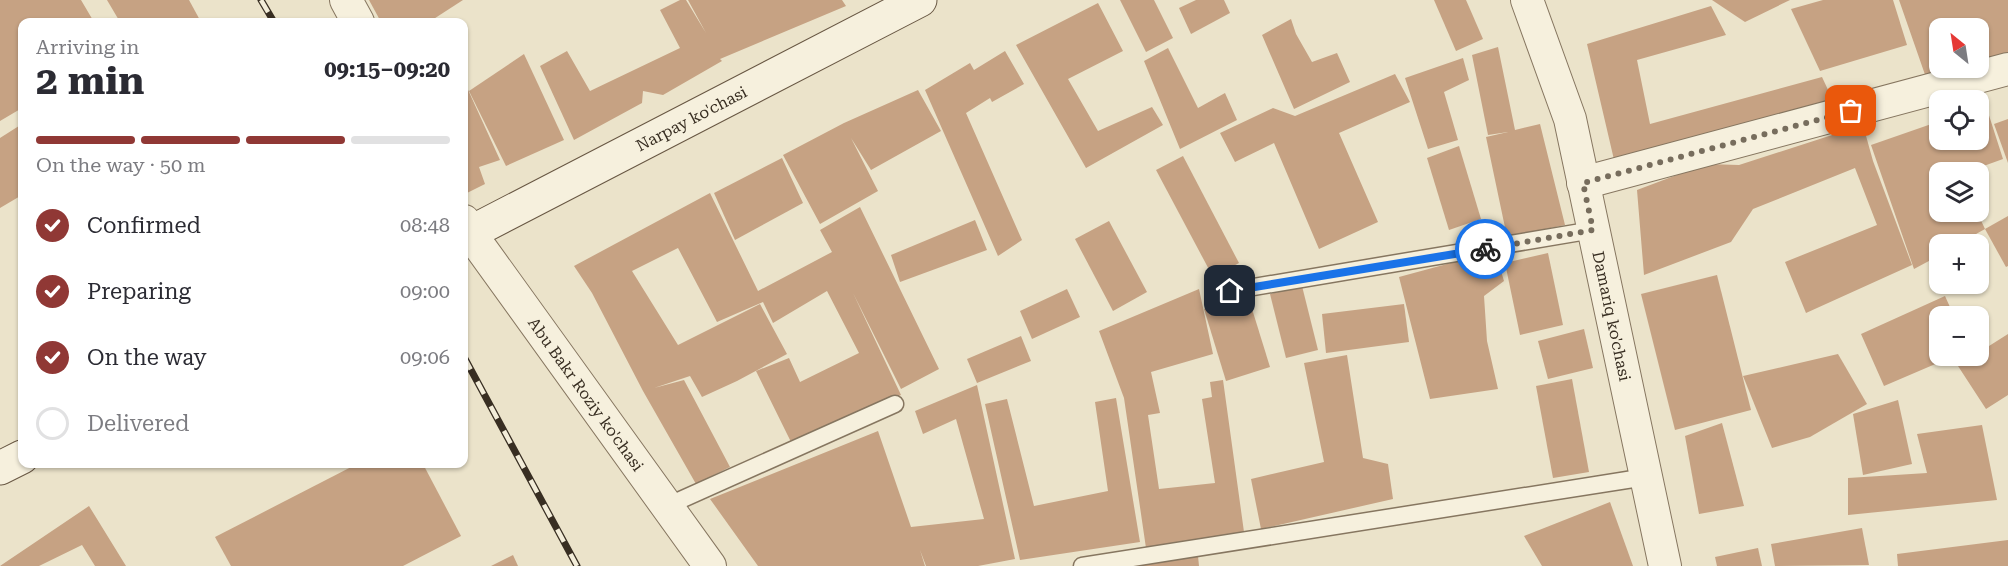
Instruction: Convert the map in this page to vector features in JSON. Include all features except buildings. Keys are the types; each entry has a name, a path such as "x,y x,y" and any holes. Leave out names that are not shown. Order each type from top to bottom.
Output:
{"main road":[{"name":"Narpay ko'chasi","path":"468,229 920,0"},
{"path":"0,468 18,459"}],"street":[{"path":"346,0 356,18"},
{"name":"Damariq ko'chasi","path":"1527,0 1570,119 1665,566"},
{"path":"1583,183 2008,69"},
{"name":"Abu Bakr Roziy ko'chasi","path":"468,233 710,566"}],"lane":[{"path":"1230,291 1593,230"},
{"path":"667,506 895,404"},
{"path":"1082,566 1646,477"}],"railway":[{"path":"261,0 272,18"},
{"path":"468,364 577,566"}],"way so far":[{"path":"1485,249 1593,230 1583,183 1851,111"}],"route":[{"path":"1230,291 1485,249"}]}
